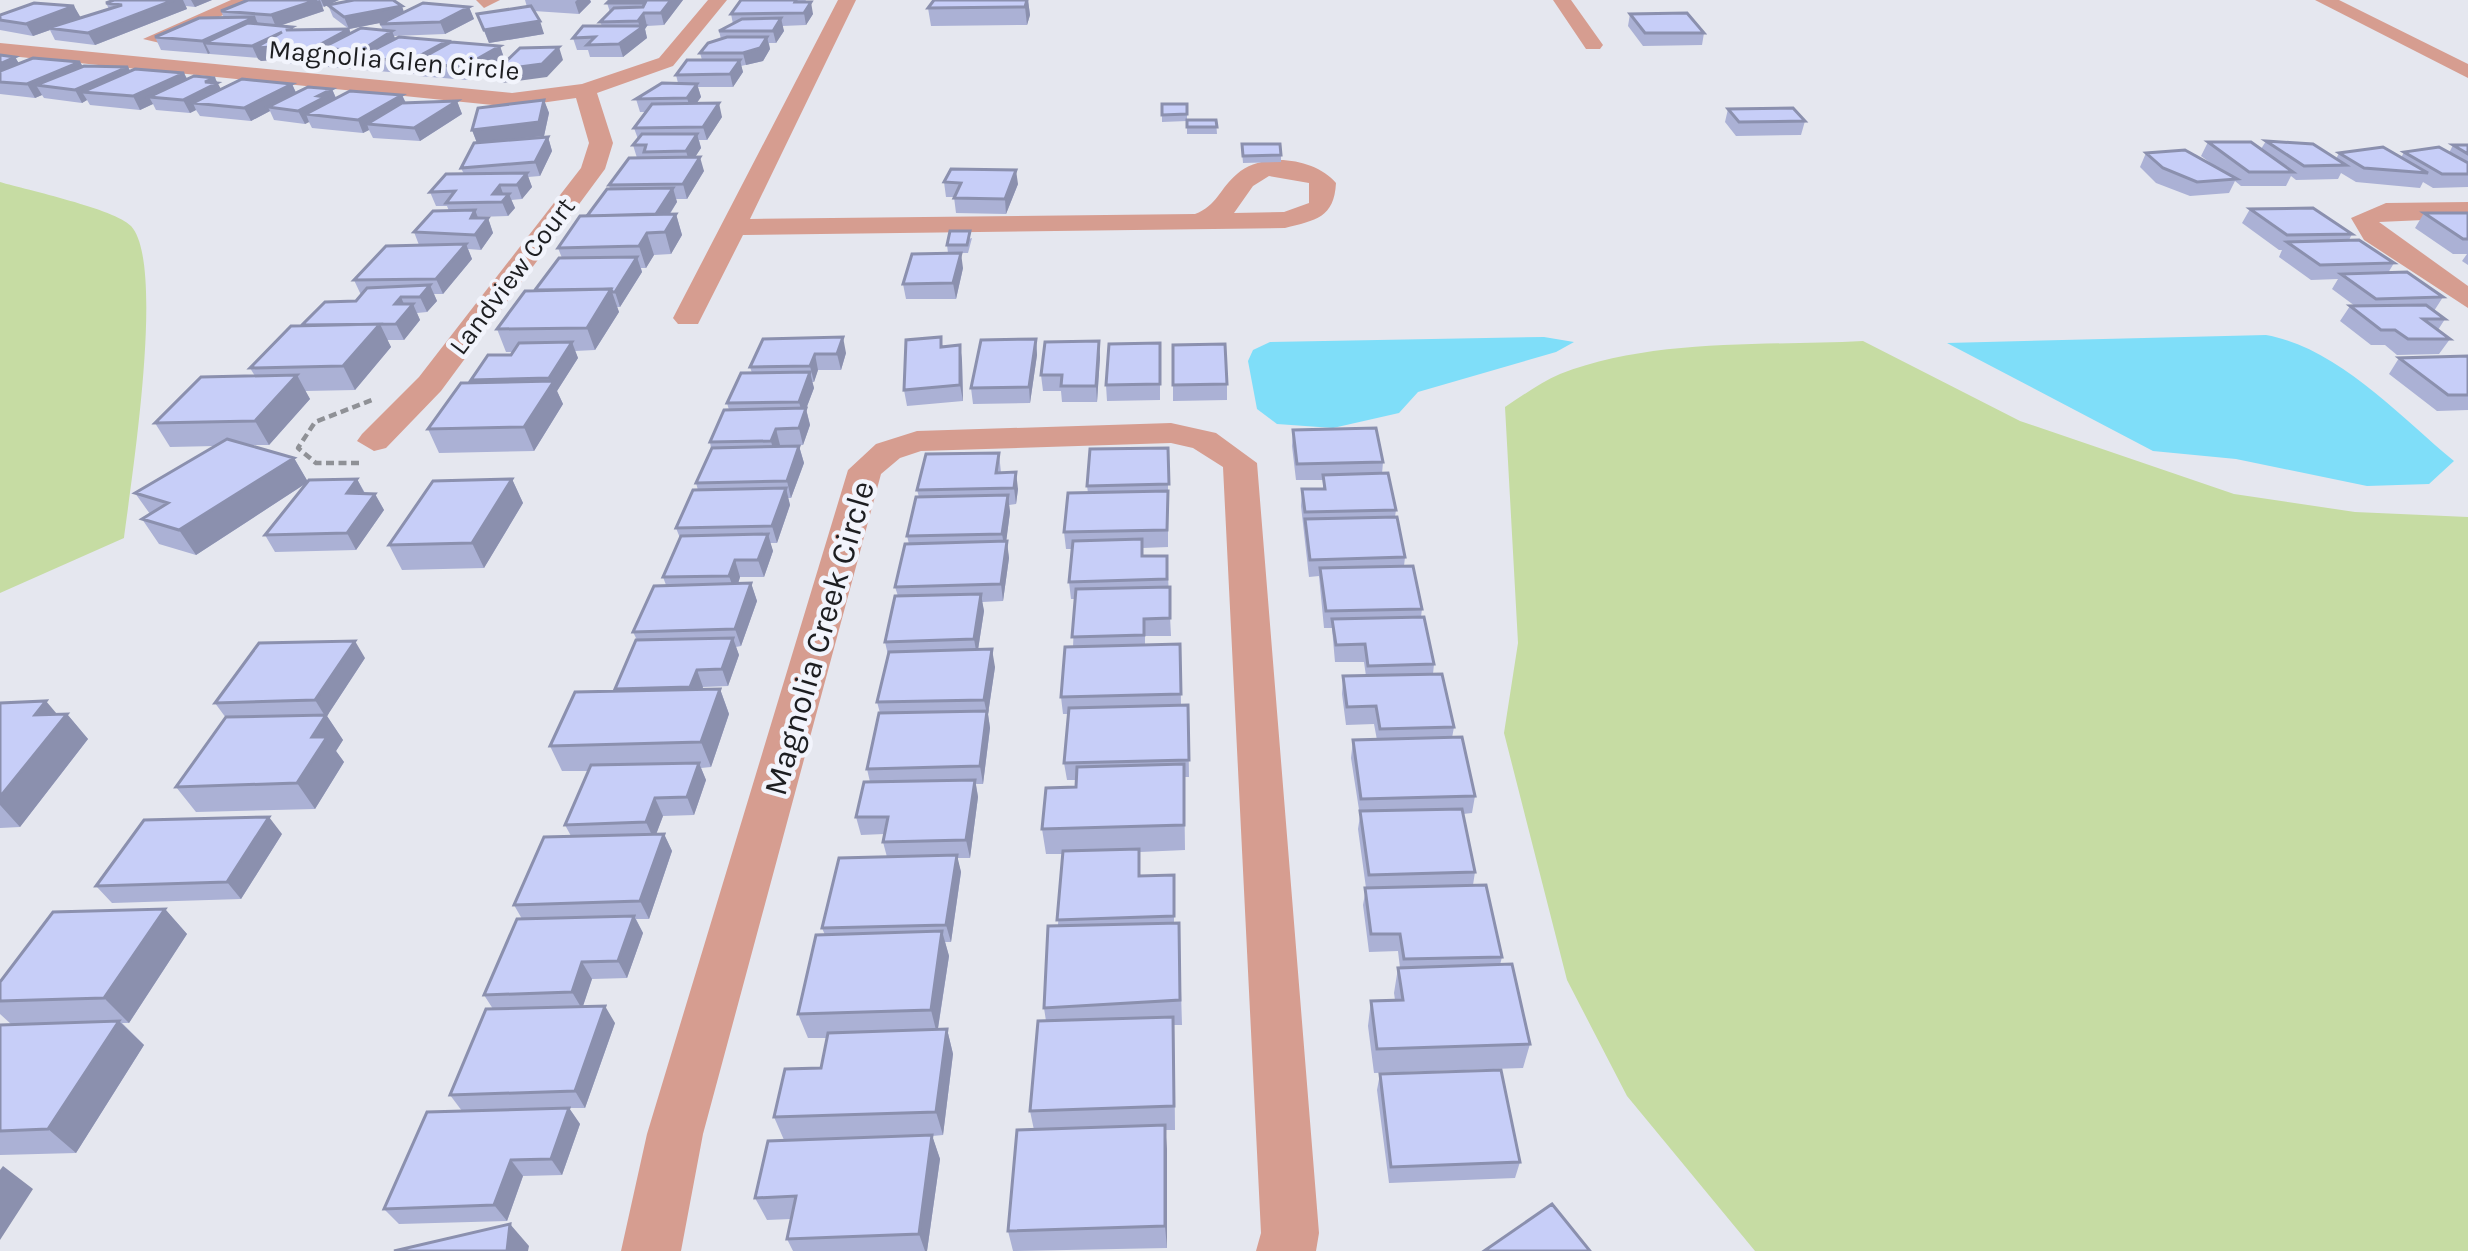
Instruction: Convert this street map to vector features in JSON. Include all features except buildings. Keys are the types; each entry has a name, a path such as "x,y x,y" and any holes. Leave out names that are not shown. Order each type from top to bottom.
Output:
{"street":[{"name":"Magnolia Glen Circle","path":"103,59 248,0"},
{"name":"Magnolia Glen Circle","path":"0,49 512,100 585,90 666,62 718,0"},
{"path":"688,318 847,0"},
{"path":"1562,0 1593,45"},
{"path":"2324,0 2468,72"},
{"name":"Landview Court","path":"369,452 430,385 593,169 601,143 585,90"},
{"path":"2468,210 2386,211 2364,218 2373,234 2468,299"},
{"path":"735,227 1197,222"},
{"name":"Magnolia Creek Circle","path":"651,1251 675,1134 865,470 888,451 916,441 1171,433 1204,440 1240,463 1290,1233 1286,1251"}],"path":[{"path":"369,452 316,463 298,448 315,422 374,399"}],"green space":[{"path":"0,182 90,207 131,226 141,248 146,326 124,538 0,593"},
{"path":"1863,341 2020,421 2234,494 2355,512 2468,517 2468,1251 1755,1251 1627,1096 1567,980 1504,733 1518,643 1505,407 1560,374 1633,354 1710,346"}],"water":[{"path":"2266,335 2292,342 2342,368 2454,461 2429,484 2367,486 2236,459 2153,451 1947,343"},
{"path":"1544,337 1574,342 1556,352 1418,392 1399,413 1333,428 1277,424 1257,409 1248,361 1253,350 1270,342"}]}
